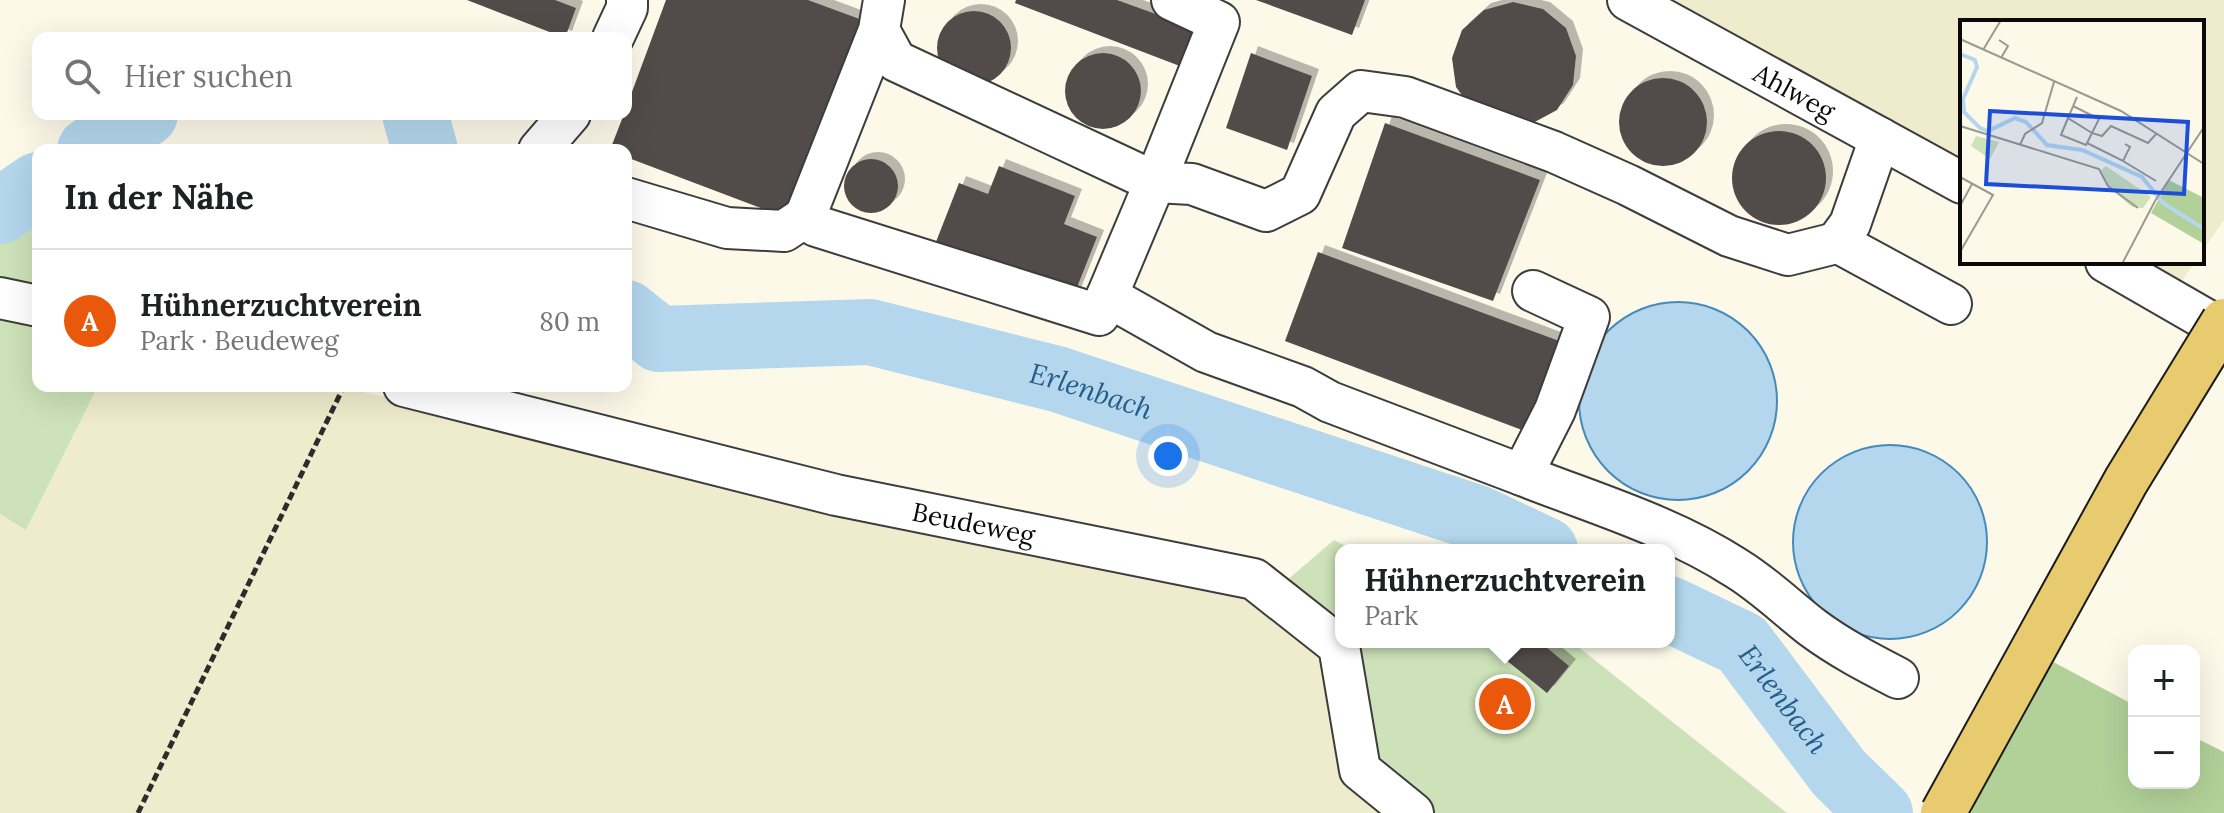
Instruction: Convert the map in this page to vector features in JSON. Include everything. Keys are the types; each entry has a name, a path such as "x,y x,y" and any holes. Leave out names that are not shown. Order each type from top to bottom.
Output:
{"main road":[{"path":"1943,813 2126,481 2207,315"}],"street":[{"path":"616,32 627,8 627,0"},
{"path":"805,217 816,226 1099,315 1219,22 1172,0"},
{"name":"Ahlweg","path":"1628,0 1960,182"},
{"path":"882,15 896,61 1155,182 1192,184 1266,211 1300,194 1336,113 1361,91 1405,97 1554,152 1729,236 1788,255 1837,242 1850,224 1880,138"},
{"path":"632,200 727,228 784,231 805,217 882,15"},
{"path":"1837,242 1951,304"},
{"path":"2110,264 2207,315 2224,330"},
{"path":"1522,475 1555,410 1589,317 1533,291"},
{"path":"1107,296 1206,352 1303,387 1330,402 1685,540 1734,566 1770,591 1813,628 1859,658 1898,678"},
{"path":"0,298 32,305"},
{"name":"Beudeweg","path":"428,392 836,495 1254,579 1335,643"},
{"name":"Beudeweg","path":"1339,648 1360,770 1413,813"}],"path":[{"path":"138,813 341,392"}],"shaded area":[{"path":"1656,0 2224,0 2224,220 2204,249 2204,20 1960,20 1960,163"},
{"path":"2148,264 2194,264 2181,282"},
{"path":"95,392 363,392 1261,595 1333,659 1398,813 0,813 0,514 27,529"}],"green space":[{"path":"32,221 32,290 0,284 0,234"},
{"path":"0,311 32,318 32,392 95,392 26,530 0,514"},
{"path":"1334,540 1342,544 1335,544 1335,628 1279,587"},
{"path":"1349,648 1580,648 1787,813 1423,813 1371,772"},
{"path":"2044,657 2128,702 2128,789 2200,789 2200,740 2224,752 2224,813 1971,813"}],"water":[{"path":"1678,302 1716,310 1748,331 1769,363 1777,401 1769,439 1748,471 1716,492 1678,500 1640,492 1608,471 1587,439 1579,401 1587,363 1608,331 1640,310"},
{"path":"1890,445 1927,452 1959,473 1980,505 1987,542 1980,579 1959,611 1927,632 1890,639 1853,632 1821,611 1800,579 1793,542 1800,505 1821,473 1853,452"}],"building":[{"path":"467,0 555,0 576,8 567,32 550,32"},
{"path":"666,0 808,0 865,21 790,219 632,159 632,144 612,144 622,120 632,120 632,92"},
{"path":"1016,0 1117,0 1200,30 1185,68 1015,3"},
{"path":"1256,0 1365,0 1352,35"},
{"path":"1513,2 1543,9 1566,28 1576,56 1573,85 1557,110 1531,124 1474,112 1456,87 1452,58 1462,30 1484,10"},
{"path":"974,11 995,17 1005,27 1011,48 1005,69 995,79 974,85 953,79 943,69 937,48 943,27 953,17"},
{"path":"1103,53 1118,56 1130,64 1138,76 1141,91 1138,106 1130,118 1118,126 1103,129 1088,126 1076,118 1068,106 1065,91 1068,76 1076,64 1088,56"},
{"path":"1251,53 1312,76 1287,150 1226,128"},
{"path":"1654,78 1672,78 1688,85 1700,97 1707,113 1707,131 1700,147 1688,159 1672,166 1654,166 1638,159 1626,147 1619,131 1619,113 1626,97 1638,85"},
{"path":"1385,123 1540,180 1493,301 1342,248"},
{"path":"1779,131 1797,135 1812,145 1822,160 1826,178 1822,196 1812,211 1797,221 1779,225 1761,221 1746,211 1736,196 1732,178 1736,160 1746,145 1761,135"},
{"path":"871,159 890,167 898,186 890,205 871,213 852,205 844,186 852,167"},
{"path":"999,166 1075,196 1064,224 1097,237 1072,300 934,247 959,183 988,194"},
{"path":"1318,252 1562,342 1527,432 1285,341"},
{"path":"1515,648 1547,648 1569,666 1547,693 1506,660"}],"waterway":[{"name":"Erlenbach","path":"99,144 136,120"},
{"name":"Erlenbach","path":"417,120 423,144"},
{"name":"Erlenbach","path":"0,211 32,189"},
{"name":"Erlenbach","path":"632,318 659,339 870,332 1057,379 1477,518 1532,544"},
{"name":"Erlenbach","path":"1675,612 1742,644 1839,773 1880,813"}],"place":[{"name":"Hühnerzuchtverein","path":"1505,704"}]}
